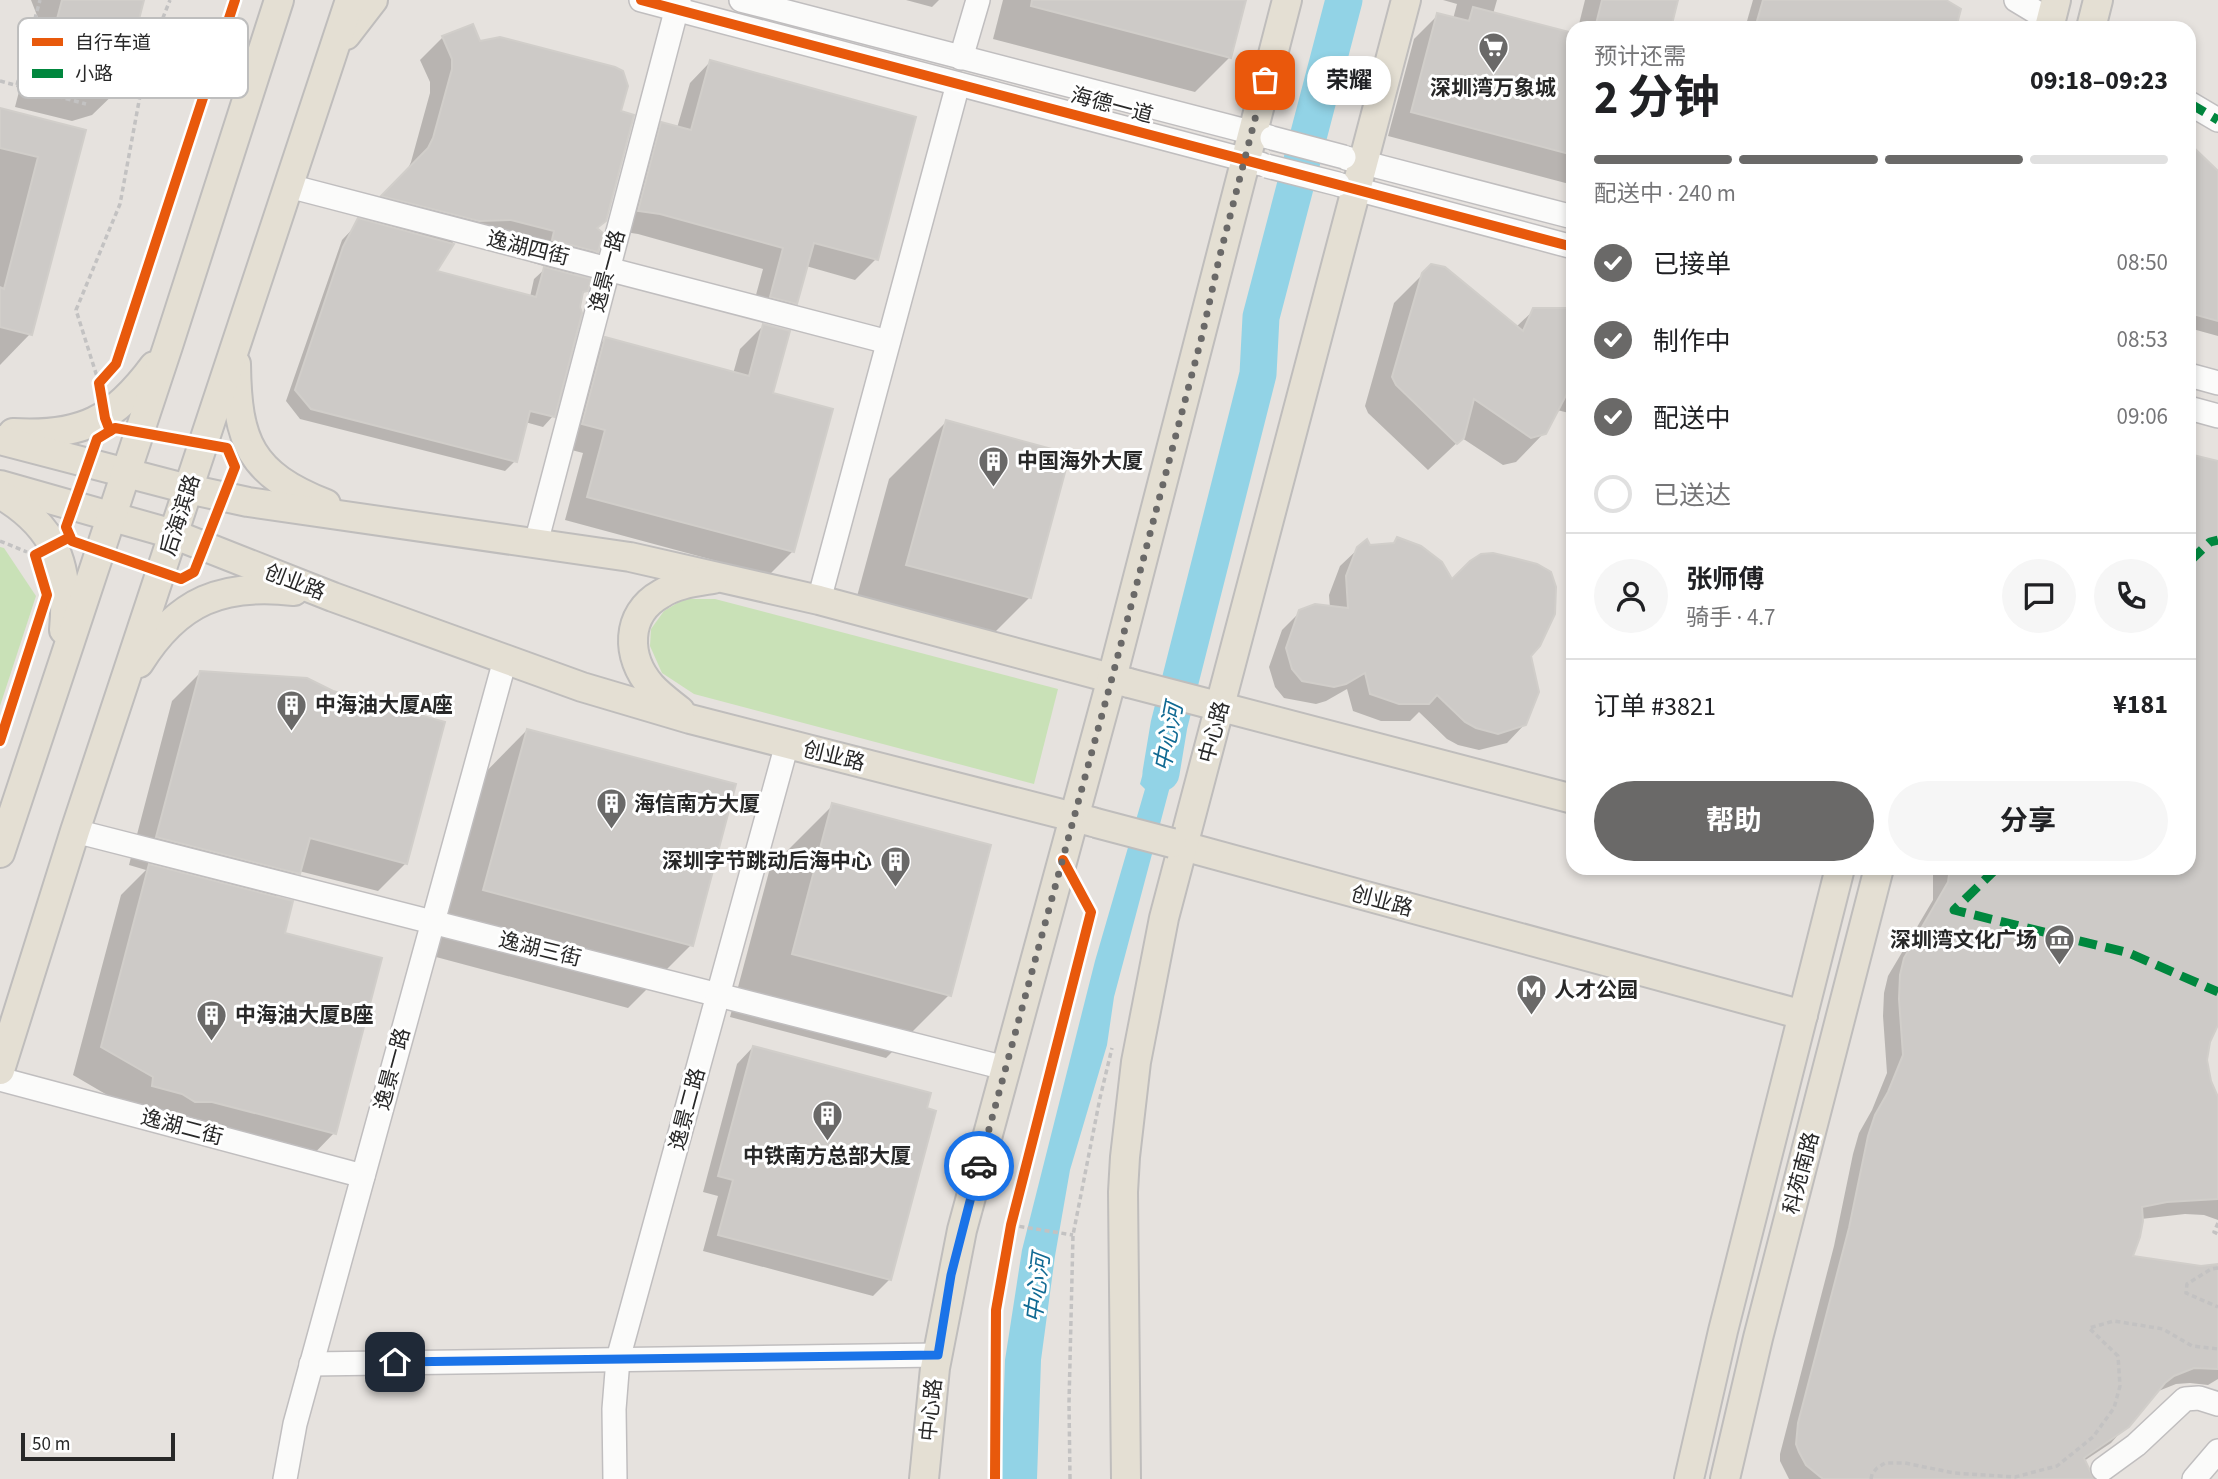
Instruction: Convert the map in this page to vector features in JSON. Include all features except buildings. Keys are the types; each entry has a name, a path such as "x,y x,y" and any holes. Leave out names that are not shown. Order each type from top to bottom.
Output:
{"main road":[{"path":"257,65 265,0"},
{"path":"248,93 279,0"},
{"name":"后海滨路","path":"0,1070 75,831 350,0"},
{"path":"333,51 373,0"},
{"name":"中心路","path":"924,1479 938,1355 962,1230 1005,1068 1085,820 1121,680 1219,259 1259,149 1287,0"},
{"name":"中心路","path":"1126,1479 1123,1192 1136,1062 1156,954 1178,845 1353,160 1406,0"},
{"path":"2093,21 2098,0"},
{"path":"0,853 168,346 247,98"},
{"path":"236,343 237,391 242,424 251,452 269,474 296,492 382,522"},
{"path":"0,432 47,433 87,425 105,418 140,385 168,346"},
{"path":"0,440 248,502 630,557 722,577 819,600 1566,797"},
{"name":"创业路","path":"0,485 173,534 333,597 505,660 582,687 690,719 1085,820 1803,1015"},
{"path":"0,494 22,507 42,526 44,550 63,576 66,610 61,667"},
{"path":"690,719 651,686 639,669 632,651 632,632 637,616 648,602 662,592 685,584 722,577"},
{"path":"121,692 150,646 173,621 201,601 229,591 257,588 333,597"},
{"name":"科苑南路","path":"1689,1479 1723,1331 1837,875"},
{"name":"科苑南路","path":"1725,1479 1758,1338 1877,875"},
{"path":"1117,1479 1126,1421"},
{"path":"928,1434 930,1479"}],"street":[{"name":"海德一道","path":"641,0 678,5 958,84 1259,149 1353,160 1566,215"},
{"name":"海德一道","path":"741,0 961,58 1259,149 1347,187 1566,245"},
{"path":"961,58 978,0"},
{"path":"2016,0 2052,16"},
{"name":"逸景一路","path":"536,543 678,5"},
{"path":"819,600 958,84"},
{"path":"2196,107 2218,120"},
{"name":"逸湖四街","path":"289,186 888,342"},
{"path":"2196,377 2218,383"},
{"path":"2196,410 2218,416"},
{"name":"逸景一路","path":"285,1479 289,1451 312,1364 505,660"},
{"name":"逸景二路","path":"615,1479 614,1409 618,1359 787,744"},
{"name":"逸湖三街","path":"75,831 1005,1068"},
{"name":"逸湖二街","path":"0,1079 363,1176"},
{"path":"312,1364 938,1355"},
{"path":"2103,1469 2136,1445 2185,1399 2199,1398 2218,1404"},
{"path":"2194,1479 2218,1451"}],"path":[{"path":"35,18 40,0"},
{"path":"163,18 170,0"},
{"path":"0,81 17,85 18,81"},
{"path":"64,98 86,104"},
{"path":"105,418 99,383 76,310 120,204 140,98"},
{"path":"99,383 107,374"},
{"path":"0,541 44,550"},
{"path":"1009,1237 1014,1212"},
{"path":"2218,1223 2214,1232 2218,1234"},
{"path":"1011,1225 1073,1235"},
{"path":"2218,1268 2211,1269 2187,1284 2186,1293 2218,1307"},
{"path":"1871,1479 1877,1468 1885,1463 1905,1463 1954,1473 2015,1477 2057,1466 2093,1437 2114,1408 2120,1386 2118,1356 2089,1328 2114,1321 2163,1329 2192,1346 2218,1349"}],"green space":[{"path":"0,547 4,548 36,596 0,706"},
{"path":"684,599 715,599 1058,689 1034,784 694,694 662,673 650,646 651,629 664,611"}],"water":[{"path":"1157,722 1185,730 1114,997 1107,1045 1070,1170 1041,1360 1037,1479 1001,1479 1005,1360 1022,1250 1095,961 1145,789 1140,784"}],"waterway":[{"name":"中心河","path":"1161,773 1169,725 1258,374 1261,317 1344,0"}],"marked path":[{"path":"2196,107 2218,120"},
{"path":"2196,555 2210,542 2218,540"},
{"path":"1990,875 1954,910 2129,953 2218,992"}],"cycle path":[{"path":"229,18 235,0"},
{"path":"641,0 1566,245"},
{"path":"110,431 99,383 116,364 203,98"},
{"path":"115,428 227,448 235,467 194,572 181,579 72,541 66,527 97,439 115,428"},
{"path":"0,741 47,595 35,555 70,537"},
{"path":"995,1479 996,1310 1011,1225 1091,912 1063,860"}],"way so far":[{"path":"979,1166 1112,678 1202,336 1265,80"}],"place":[{"name":"深圳湾万象城","path":"1493,75"},
{"name":"荣耀","path":"1265,80"},
{"name":"中国海外大厦","path":"994,488"},
{"name":"中海油大厦A座","path":"292,732"},
{"name":"海信南方大厦","path":"611,831"},
{"name":"深圳字节跳动后海中心","path":"895,888"},
{"name":"深圳湾文化广场","path":"2060,967"},
{"name":"人才公园","path":"1531,1017"},
{"name":"中海油大厦B座","path":"212,1042"},
{"name":"中铁南方总部大厦","path":"827,1143"}],"route":[{"path":"395,1362 938,1355 951,1275 979,1166"}]}
